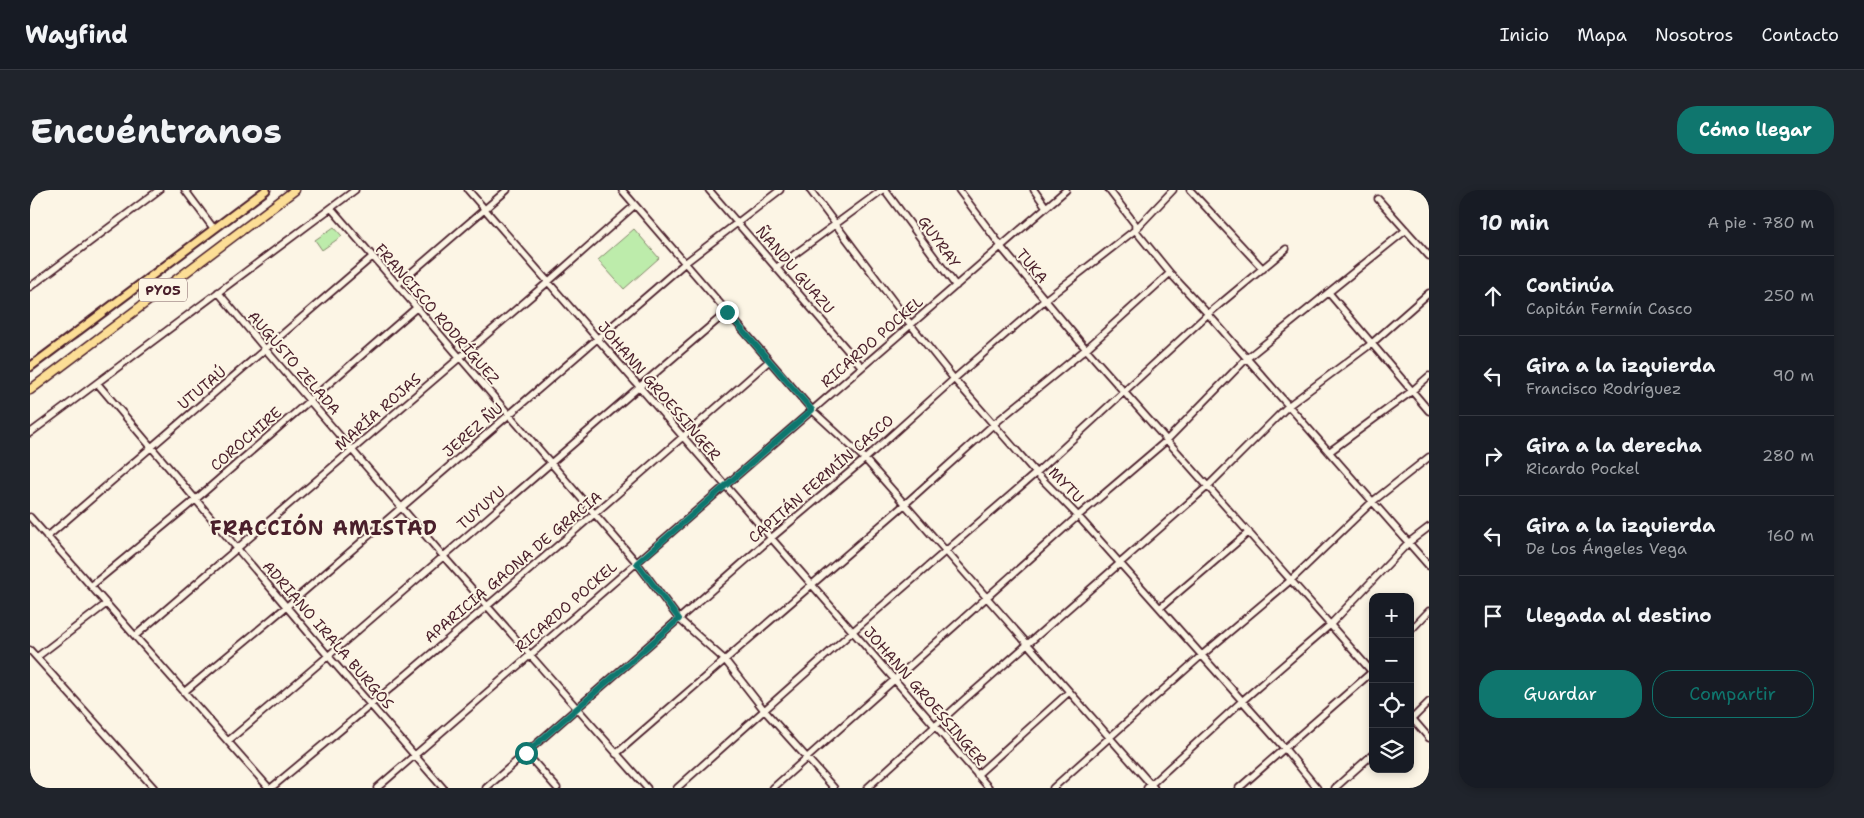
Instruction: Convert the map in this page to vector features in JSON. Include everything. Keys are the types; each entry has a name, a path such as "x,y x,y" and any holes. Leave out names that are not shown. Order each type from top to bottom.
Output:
{"highway":[{"name":"PY05","path":"30,390 295,190"}],"main road":[{"path":"30,367 266,190"}],"street":[{"path":"30,287 159,190"},
{"path":"185,190 214,229"},
{"path":"30,433 354,190"},
{"name":"JOHANN GROESSINGER","path":"468,190 988,788"},
{"path":"397,285 507,190"},
{"path":"622,190 812,410 865,459 1151,787 1242,702 1330,625 1408,542 1429,527"},
{"name":"ÑANDU GUAZU","path":"708,190 862,367"},
{"name":"JEREZ ÑU","path":"184,692 286,607 597,337 736,222 780,190"},
{"name":"MYTU","path":"810,190 910,325 954,379 1202,655 1317,788"},
{"path":"776,268 884,190"},
{"name":"GUYRAY","path":"884,190 956,286"},
{"name":"TUKA","path":"959,190 1001,247 1086,349 1369,669"},
{"path":"1034,190 1046,207"},
{"name":"RICARDO POCKEL","path":"376,788 1066,190"},
{"path":"1109,190 1135,224 1135,230 1170,273 1429,566"},
{"name":"CAPITÁN FERMÍN CASCO","path":"486,788 770,538 865,459 1045,300 1135,230 1173,190"},
{"path":"1190,190 1263,268"},
{"path":"1378,198 1429,256"},
{"name":"MARÍA ROJAS","path":"135,636 548,282 635,205"},
{"name":"FRANCISCO RODRÍGUEZ","path":"331,208 508,416 637,563 679,619 725,660 764,710 834,788"},
{"path":"772,788 1078,516 1166,441 1246,359 1406,230"},
{"path":"677,788 1036,472 1208,314 1286,249"},
{"name":"UTUTAÚ","path":"47,537 372,257"},
{"path":"616,754 904,505 994,424 1086,349 1170,273"},
{"name":"AUGUSTO ZELADA","path":"218,292 309,401 576,709 647,788"},
{"path":"1329,293 1429,411"},
{"path":"867,788 1208,486 1288,406 1371,344 1429,293"},
{"name":"COROCHIRE","path":"91,586 195,500 416,308"},
{"name":"TUYUYU","path":"228,741 329,657 638,387 727,312"},
{"name":"APARICIA GAONA DE GRACIA","path":"270,788 371,705 594,515 769,361"},
{"path":"1329,452 1412,391 1429,376"},
{"name":"ADRIANO IRALA BURGOS","path":"97,383 286,607 443,788"},
{"path":"1053,788 1202,655 1291,580 1372,502 1429,457"},
{"path":"30,518 270,788"},
{"path":"1160,608 1249,532"},
{"path":"37,657 106,604"},
{"path":"1414,627 1429,611"},
{"path":"30,650 154,788"},
{"path":"1239,788 1369,675"},
{"path":"978,775 1070,692"},
{"path":"1414,716 1429,702"},
{"path":"1414,722 1429,738"},
{"path":"526,753 557,788"},
{"path":"1335,788 1369,758"}],"green space":[{"path":"334,227 342,236 322,250 315,240"},
{"path":"634,229 659,258 624,289 598,260"}],"district":[{"name":"FRACCIÓN AMISTAD","path":"324,528"}],"route":[{"path":"526,753 679,619 637,563 812,410 727,312"}]}
